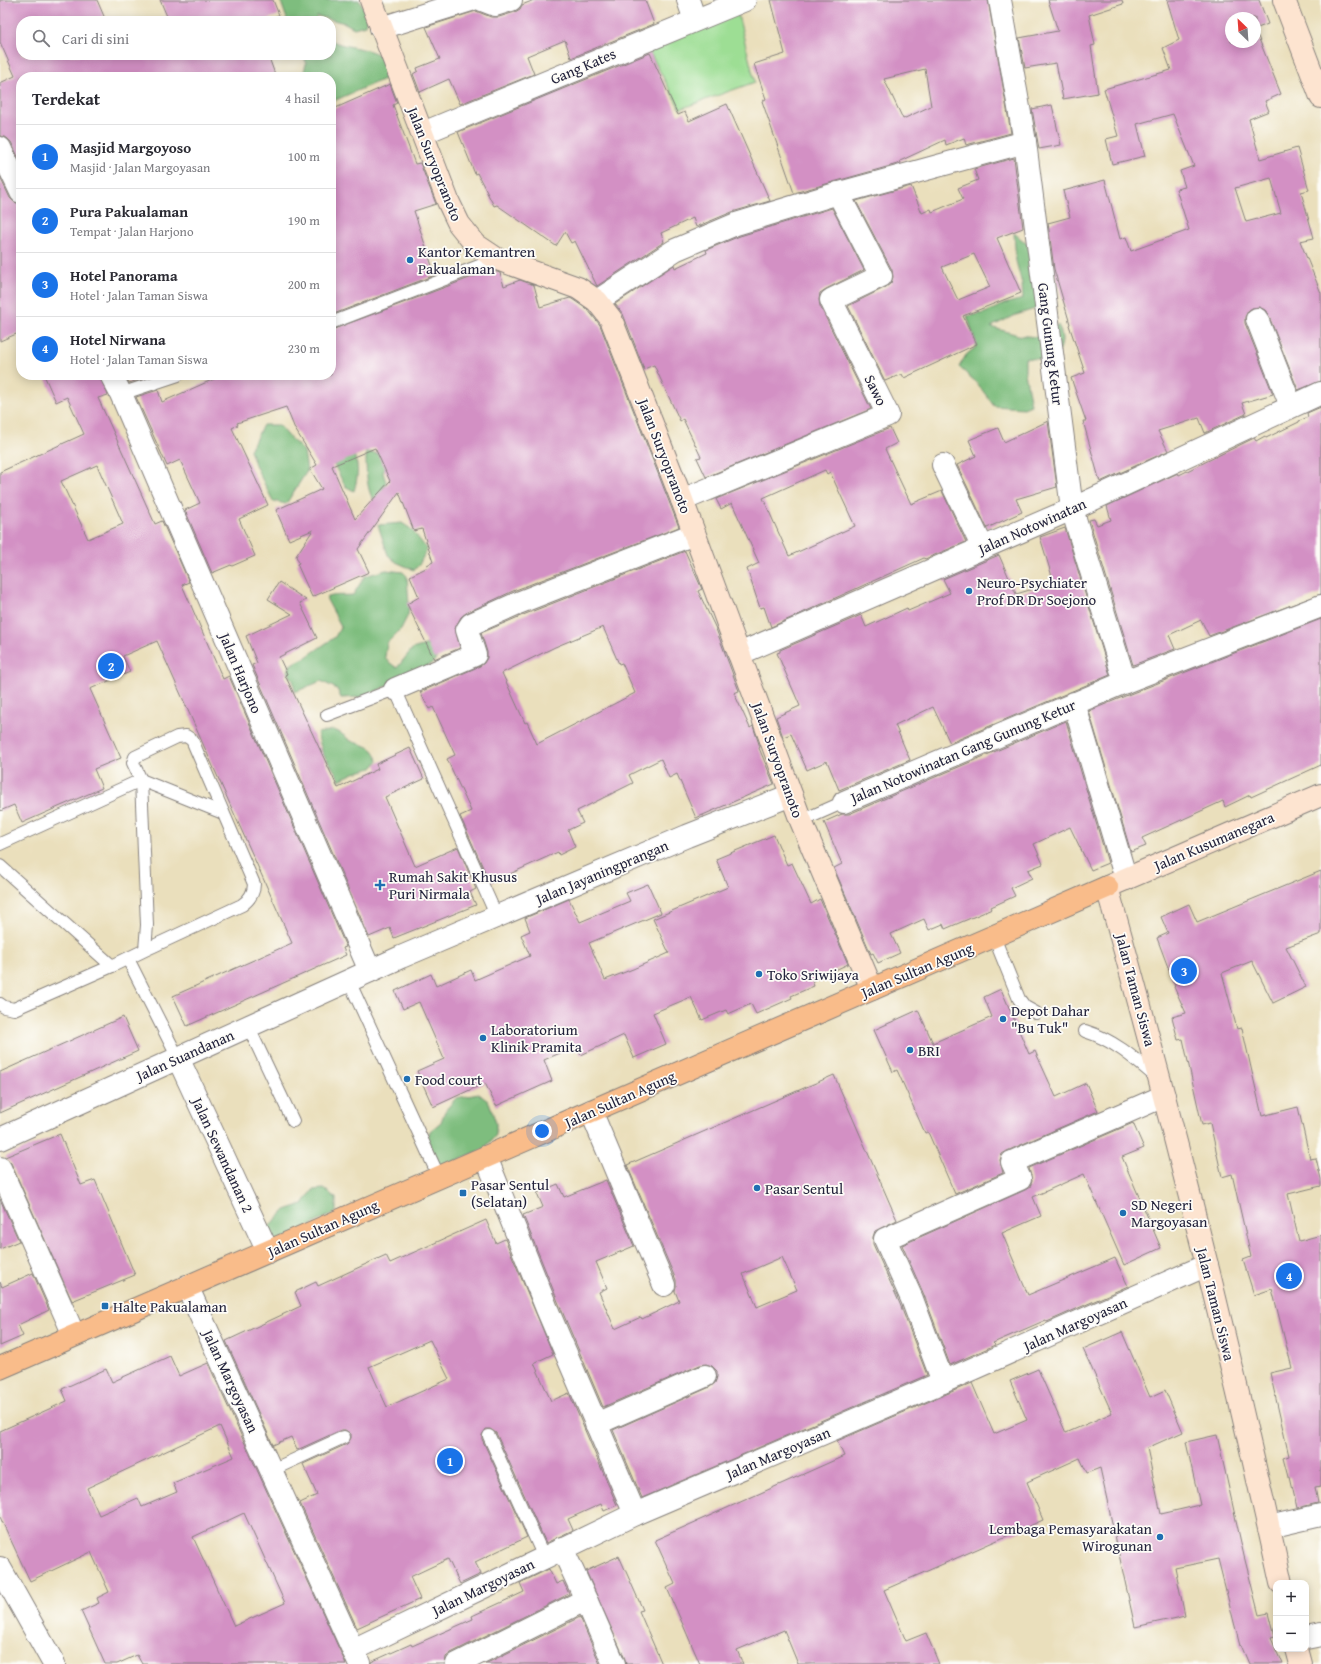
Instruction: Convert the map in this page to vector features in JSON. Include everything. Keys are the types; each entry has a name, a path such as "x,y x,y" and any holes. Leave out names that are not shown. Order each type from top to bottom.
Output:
{"main road":[{"name":"Jalan Suryopranoto","path":"371,0 448,201 459,224 476,245 497,259 578,288 597,301 611,319 682,500 801,821 872,989"},
{"path":"1284,0 1321,98"},
{"name":"Jalan Kusumanegara","path":"1116,883 1321,795"},
{"name":"Jalan Sultan Agung","path":"0,1368 1116,883"},
{"name":"Jalan Taman Siswa","path":"1116,883 1162,1088 1207,1265 1280,1580"},
{"path":"1297,1652 1300,1664"}],"street":[{"path":"381,28 470,0"},
{"path":"482,0 495,5 511,0"},
{"name":"Gang Kates","path":"423,133 691,10 744,0"},
{"name":"Gang Gunung Ketur","path":"1000,0 1025,142 1072,509 1125,682"},
{"path":"597,301 676,250 736,224 838,193 1025,142"},
{"path":"0,148 16,182"},
{"name":"Sawo","path":"682,500 888,415 831,300 881,276 838,193"},
{"path":"1257,319 1292,406"},
{"name":"Jalan Harjono","path":"114,380 370,971"},
{"name":"Jalan Notowinatan","path":"739,654 1072,509 1321,393"},
{"path":"942,465 983,548"},
{"path":"395,689 475,655 467,630 471,624 518,603 694,534"},
{"name":"Jalan Notowinatan Gang Gunung Ketur","path":"844,802 1125,682 1321,606"},
{"path":"1074,703 1116,883"},
{"name":"Jalan Jayaningprangan","path":"370,971 687,836 791,795"},
{"name":"Jalan Suandanan","path":"0,1139 370,971"},
{"name":"Jalan Sewandanan 2","path":"178,1058 268,1252"},
{"path":"943,1382 912,1299 885,1239 1020,1179 1012,1162 1162,1088"},
{"path":"591,1111 664,1285"},
{"path":"486,1157 547,1310 635,1514"},
{"path":"0,1168 74,1335"},
{"name":"Jalan Margoyasan","path":"188,1286 357,1657 553,1553 635,1514 943,1382 1207,1265"},
{"path":"596,1424 705,1376"},
{"path":"1269,1526 1321,1515"},
{"path":"553,1553 587,1602 614,1664"},
{"path":"0,1568 54,1664"},
{"path":"457,1664 577,1604 587,1602"},
{"path":"1309,1637 1321,1635"}],"lane":[{"path":"336,321 497,259"},
{"path":"121,394 163,380"},
{"path":"327,715 395,689 496,917"},
{"path":"0,1004 4,1008 14,1009 128,959 248,901 254,884 192,740 186,736 177,737 135,757 133,763 141,780 147,925 145,950"},
{"path":"0,844 141,780 223,813"},
{"name":"Jalan Notowinatan Gang Gunung Ketur","path":"801,821 844,802"},
{"path":"0,866 112,966"},
{"path":"994,937 1019,999 1024,1007 1036,1013"},
{"path":"128,959 178,1058"},
{"path":"349,981 439,1177"},
{"path":"248,1026 293,1121"},
{"path":"1085,1030 1111,1041 1127,1052 1162,1088"},
{"path":"489,1436 553,1553"},
{"path":"272,1470 344,1437"}],"green space":[{"path":"286,0 359,0 368,15 365,25 354,28 345,23 336,21 336,16 286,16 281,2"},
{"path":"737,11 755,82 680,109 648,49"},
{"path":"336,42 367,50 379,55 383,59 391,76 336,100 336,72 304,72 306,64 305,60 336,60"},
{"path":"1014,233 1027,244 1047,305 1013,316 991,327 1018,335 1036,337 1058,325 1062,338 1062,344 1058,354 1047,372 1039,359 1025,358 1025,373 1031,405 1024,408 994,406 977,383 959,367 966,355 977,346 967,316 985,313 1004,304 1023,299 1022,284 1016,261"},
{"path":"263,425 279,425 304,451 307,471 286,504 273,501 256,467 250,450"},
{"path":"352,451 355,456 358,471 354,491 345,486 333,463"},
{"path":"366,452 379,454 387,460 383,473 386,482 380,496 373,499 369,489 366,470"},
{"path":"402,523 411,529 427,549 419,565 414,570 396,562 388,555 378,525"},
{"path":"386,570 403,572 407,576 409,605 408,615 401,629 387,643 385,657 397,668 412,649 429,644 440,652 434,662 418,672 363,697 341,698 337,689 321,681 295,692 293,680 288,673 290,665 306,657 335,637 341,626 326,598 353,595 365,576"},
{"path":"334,730 351,741 368,746 374,751 378,761 372,768 354,773 339,780 323,754 317,733"},
{"path":"479,1094 489,1102 496,1123 496,1135 484,1149 438,1168 427,1139 430,1131 441,1122 445,1111 456,1098"},
{"path":"324,1189 336,1198 336,1212 273,1245 268,1228 285,1210 303,1204 313,1190"}],"building":[{"path":"0,0 97,0 104,16 16,16 16,60 270,60 274,72 16,72 16,152 11,142 7,138 0,136 0,83 15,76 0,42"},
{"path":"160,0 273,0 279,15 276,16 167,16"},
{"path":"534,0 645,0 654,24 571,58 565,40 527,56 534,74 460,104 449,79 420,92 413,74 418,71 417,68 440,59 426,27 476,11 491,17 499,17 515,12 520,9 522,5"},
{"path":"771,0 988,0 1011,133 966,145 964,138 946,145 945,140 900,161 901,163 794,193 762,101 766,99 754,64 785,54","holes":["925,69 931,106 903,119 884,79"]},
{"path":"1048,0 1122,0 1123,4 1089,15 1095,45 1091,46 1098,93 1063,99 1056,63 1025,68 1019,38 1058,31"},
{"path":"1167,0 1259,0 1268,24 1261,27 1261,12 1225,12 1225,48 1261,48 1261,44 1281,94 1265,101 1269,111 1249,119 1260,159 1297,148 1309,190 1301,192 1314,238 1300,241 1321,293 1321,381 1298,390 1268,314 1265,310 1259,307 1252,308 1248,311 1245,317 1245,323 1273,394 1242,403 1246,414 1205,433 1199,418 1158,431 1168,451 1100,482 1083,421 1086,421 1071,378 1085,373 1069,325 1070,324 1054,269 1048,223 1070,217 1063,191 1105,180 1120,239 1126,237 1131,251 1189,230 1176,189 1185,187 1180,171 1194,166 1173,114 1137,124 1145,156 1112,164 1106,139 1118,136 1104,89 1171,70 1163,48 1179,40","holes":["1271,178 1281,213 1246,222 1235,188"]},
{"path":"650,53 678,115 685,112 689,121 727,104 770,201 732,212 696,227 693,218 661,233 664,242 597,286 575,241 571,243 565,232 556,246 497,205 494,206 477,173 475,174 458,132"},
{"path":"390,84 397,103 393,105 415,164 420,163 436,204 414,211 435,275 336,313 336,108"},
{"path":"1052,105 1061,145 1039,149 1032,109"},
{"path":"1014,158 1023,228 997,238 1021,293 963,316 977,344 904,378 902,374 885,381 848,306 886,287 891,283 893,277 892,270 856,201 911,186 922,213 931,209 932,212 963,199 958,188 978,180 974,169","holes":["974,254 990,287 958,300 942,267"]},
{"path":"0,177 10,198 16,203 16,334 0,341"},
{"path":"832,208 864,270 820,293 820,306 871,409 706,477 697,458 701,457 683,419 680,421 654,365 644,369 623,314 615,304 674,265 675,268 707,253 706,250 740,236"},
{"path":"491,270 500,273 504,286 520,280 534,285 540,307 570,298 588,310 600,325 679,527 513,591 466,613 461,617 455,628 460,648 434,659 407,604 419,597 410,576 428,567 427,565 433,562 422,529 414,531 399,492 358,549 369,572 312,597 297,564 299,563 296,556 313,530 289,540 276,510 322,489 310,469 317,465 295,429 286,407 237,423 238,425 232,428 268,505 239,519 255,556 212,573 185,510 200,503 180,460 167,466 136,397 158,390 162,402 212,380 336,380 336,328","holes":["375,448 390,481 355,519 332,466"]},
{"path":"46,380 101,380 108,395 98,398 155,524 162,521 189,582 182,585 223,679 229,676 346,947 343,948 346,955 187,1026 173,996 292,943 157,641 123,656 130,672 90,689 121,758 94,769 102,788 22,823 14,805 0,811 0,472 84,434 67,397 56,402","holes":["97,465 123,524 88,539 61,481"]},
{"path":"128,380 138,380 129,383"},
{"path":"1321,407 1321,594 1209,636 1201,620 1169,635 1175,649 1133,665 1089,520 1094,519 1097,525 1111,520 1107,506 1178,473 1179,475 1254,438 1256,441 1265,436 1266,438 1308,417 1307,413"},
{"path":"1048,421 1057,487 1016,499 1022,512 987,528 957,465 976,456 969,440 998,428 1004,442"},
{"path":"890,428 897,443 885,449 911,504 942,491 966,542 925,559 924,558 771,627 764,607 760,608 747,569 759,563 732,503 721,509 716,499","holes":["825,470 827,474 830,472 855,526 789,556 763,498"]},
{"path":"1065,528 1110,675 950,743 933,707 895,725 910,760 839,790 827,761 807,770 791,734 783,737 776,717 800,706 777,653 780,652 780,650 861,615 866,627 907,608 908,611 950,593 943,579 999,555 1016,594 1054,583 1040,537"},
{"path":"685,551 702,589 698,591 716,629 739,691 734,693 750,728 753,726 760,747 759,748 774,784 696,818 677,774 669,778 661,759 629,775 633,783 577,811 583,823 568,830 575,847 559,855 558,852 490,883 460,816 471,811 447,759 455,755 433,707 429,709 420,692 480,666 487,658 487,652 481,633","holes":["603,627 619,664 622,663 635,693 537,744 527,722 525,723 502,673 555,647"]},
{"path":"279,582 306,600 300,603 317,638 279,657 287,674 285,675 338,788 378,769 376,764 410,748 424,779 385,797 415,866 458,847 476,889 470,892 476,905 394,938 390,928 369,937 252,665 257,663 246,636 292,614 268,599"},
{"path":"1321,619 1321,765 1251,797 1250,795 1225,807 1223,801 1142,838 1146,846 1131,852 1089,711"},
{"path":"1066,721 1108,863 1091,870 1070,827 1034,844 1043,864 1028,870 1032,878 1011,888 1015,896 991,907 992,909 945,929 943,924 929,930 924,919 891,934 900,953 878,963 873,953 871,954 834,868 842,864 824,822 842,814 849,814"},
{"path":"774,835 787,865 792,863 811,904 820,899 848,964 812,981 814,986 791,996 792,998 756,1014 751,1004 728,1014 726,1010 702,1020 691,997 653,1013 666,1044 634,1058 624,1035 581,1055 576,1046 544,1060 552,1081 496,1106 485,1083 433,1107 417,1071 444,1059 419,1002 403,1009 395,991 431,974 436,986 471,970 475,980 530,956 521,935 530,931 525,918 569,899 580,922 630,901 626,893 648,884 661,913 589,943 605,980 633,969 669,953 653,919 728,887 716,859"},
{"path":"1321,871 1321,934 1286,947 1306,987 1273,1003 1252,961 1222,973 1237,1029 1242,1028 1262,1116 1298,1107 1310,1159 1316,1158 1321,1179 1321,1186 1288,1194 1299,1241 1321,1235 1321,1486 1315,1487 1318,1503 1297,1508 1290,1477 1288,1477 1283,1458 1289,1456 1270,1373 1292,1368 1272,1289 1254,1295 1243,1260 1251,1257 1232,1174 1222,1177 1210,1123 1202,1125 1183,1039 1178,1040 1172,1017 1186,1013 1174,987 1175,986 1157,938 1168,933 1161,917 1189,904 1197,922"},
{"path":"1001,989 1029,1054 1035,1051 1056,1097 1086,1083 1098,1111 1007,1151 1002,1154 1000,1160 1003,1173 955,1194 928,1132 925,1133 897,1070 893,1072 874,1030 918,1010 933,1043 992,1017 984,997"},
{"path":"123,1017 138,1051 0,1113 0,1072"},
{"path":"834,1075 897,1220 875,1231 873,1244 900,1304 927,1375 642,1498 613,1430 710,1387 715,1383 717,1371 712,1366 706,1364 700,1365 603,1407 523,1215 543,1207 537,1193 558,1184 564,1197 606,1180 634,1246 596,1262 607,1288 599,1292 615,1329 641,1317 642,1319 679,1301 675,1291 676,1280 627,1165","holes":["782,1257 797,1290 757,1307 743,1274"]},
{"path":"1133,1123 1144,1148 1122,1157 1161,1248 1124,1265 1084,1174 1033,1197 1041,1216 1002,1233 1028,1295 1115,1258 1128,1286 1047,1322 1046,1320 993,1343 995,1345 950,1365 924,1295 902,1245 1025,1190 1030,1187 1032,1181 1029,1168"},
{"path":"60,1134 81,1185 95,1180 135,1275 72,1301 11,1163 5,1157"},
{"path":"0,1199 19,1241 0,1249"},
{"path":"486,1220 496,1243 505,1239 553,1354 534,1363 551,1401 569,1393 617,1505 604,1511 601,1504 568,1519 573,1530 546,1543 496,1433 490,1429 486,1429 482,1435 482,1439 527,1537 475,1562 481,1574 460,1584 448,1559 410,1577 420,1599 357,1628 300,1503 317,1495 303,1464 347,1444 351,1438 351,1434 345,1430 341,1430 297,1450 291,1437 273,1445 226,1341 301,1306 295,1292 316,1282 318,1286 386,1255 390,1263","holes":["430,1340 449,1379 387,1407 369,1367"]},
{"path":"33,1273 49,1310 18,1325 23,1336 0,1346 0,1282 2,1287"},
{"path":"1122,1332 1150,1397 1165,1390 1183,1432 1147,1448 1161,1514 1200,1505 1186,1442 1217,1435 1244,1556 1259,1615 1269,1613 1273,1629 1273,1638 1271,1638 1273,1643 1273,1652 1277,1652 1282,1664 1249,1664 1241,1645 1240,1646 1218,1559 1175,1568 1185,1616 1135,1627 1100,1468 1087,1473 1080,1458 1027,1482 1043,1520 884,1590 906,1641 926,1633 939,1664 798,1664 784,1630 737,1650 743,1664 700,1664 667,1588 675,1584 655,1540 844,1456 837,1441 972,1383 994,1434 1027,1420 1010,1381 1038,1369 1066,1433 1112,1413 1083,1349"},
{"path":"170,1356 179,1376 208,1363 346,1664 142,1664 137,1655 117,1664 105,1664 81,1611 99,1603 97,1598 109,1592 91,1552 30,1581 0,1517 0,1431 67,1401 62,1389 106,1369 112,1382","holes":["220,1426 234,1457 173,1483 177,1492 142,1507 138,1498 99,1515 87,1488","244,1513 285,1603 234,1626 193,1537"]},
{"path":"619,1556 643,1610 639,1611 662,1664 626,1664 586,1571"},
{"path":"549,1569 556,1584 563,1581 569,1594 451,1653 446,1657 445,1664 371,1664 371,1662 411,1644 412,1646 473,1619 472,1616 524,1592 520,1583"},
{"path":"580,1617 600,1664 485,1664"}],"place":[{"name":"Kantor Kemantren Pakualaman","path":"410,260"},
{"name":"Neuro-Psychiater Prof DR Dr Soejono","path":"969,591"},
{"name":"Pura Pakualaman","path":"111,666"},
{"name":"Rumah Sakit Khusus Puri Nirmala","path":"380,885"},
{"name":"Hotel Panorama","path":"1184,971"},
{"name":"Toko Sriwijaya","path":"759,974"},
{"name":"Depot Dahar \"Bu Tuk\"","path":"1003,1019"},
{"name":"Laboratorium Klinik Pramita","path":"483,1038"},
{"name":"BRI","path":"910,1050"},
{"name":"Food court","path":"407,1079"},
{"name":"Pasar Sentul","path":"757,1188"},
{"name":"Pasar Sentul (Selatan)","path":"463,1193"},
{"name":"SD Negeri Margoyasan","path":"1123,1213"},
{"name":"Hotel Nirwana","path":"1289,1276"},
{"name":"Halte Pakualaman","path":"105,1306"},
{"name":"Masjid Margoyoso","path":"450,1461"},
{"name":"Lembaga Pemasyarakatan Wirogunan","path":"1160,1537"}]}
